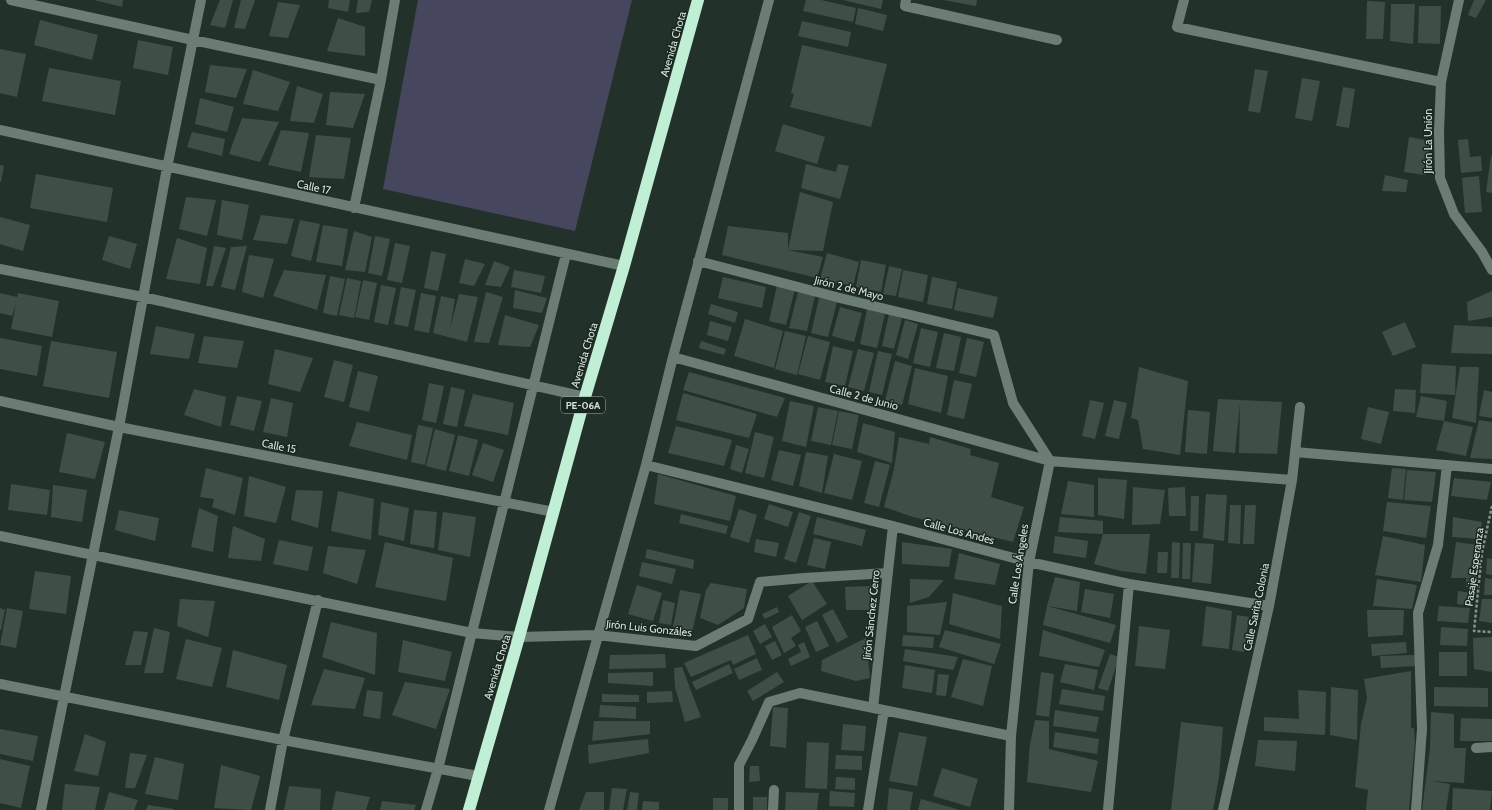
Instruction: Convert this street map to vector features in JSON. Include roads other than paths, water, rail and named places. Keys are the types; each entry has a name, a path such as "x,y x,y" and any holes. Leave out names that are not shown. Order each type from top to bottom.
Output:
{"highway":[{"name":"Avenida Chota","path":"469,810 520,637 585,397 624,266 698,0"}],"street":[{"path":"11,0 381,80"},
{"path":"41,810 94,555 167,168 201,0"},
{"path":"354,208 381,80 395,0"},
{"path":"549,810 646,465 672,357 769,0"},
{"path":"906,0 905,6 1057,40"},
{"path":"1184,0 1177,27 1441,82"},
{"name":"Jirón La Unión","path":"1459,0 1441,82 1439,132 1440,178 1454,214 1482,252 1492,270"},
{"name":"Calle 17","path":"0,130 167,168 624,266"},
{"path":"1482,252 1492,248"},
{"path":"426,810 438,769 566,254"},
{"name":"Jirón 2 de Mayo","path":"698,261 840,298 994,335 1012,403 1050,461"},
{"path":"0,269 143,296 585,397"},
{"name":"Calle 2 de Junio","path":"672,357 1050,461 1292,480"},
{"name":"Calle 15","path":"0,401 554,512"},
{"name":"Calle Sarita Colonia","path":"1223,810 1269,606 1292,480 1300,407"},
{"path":"1295,452 1492,469"},
{"name":"Calle Los Ángeles","path":"1009,810 1011,736 1029,562 1050,461"},
{"name":"Calle Los Andes","path":"646,465 893,526 1029,562 1129,584 1269,606"},
{"path":"1416,810 1422,729 1418,613 1438,545 1447,465"},
{"name":"Jirón Sánchez Cerro","path":"873,708 893,526"},
{"name":"Jirón Luis Gonzáles","path":"0,536 318,600 472,633 520,637 597,635 696,646 748,619 760,582 888,573"},
{"path":"1108,810 1129,584"},
{"path":"270,810 283,740 318,600"},
{"path":"0,684 283,740 478,776"},
{"path":"739,810 739,764 752,740 769,702 800,694 1011,736"},
{"path":"868,810 884,710"},
{"path":"1476,748 1492,747"},
{"path":"773,810 774,790"}]}
